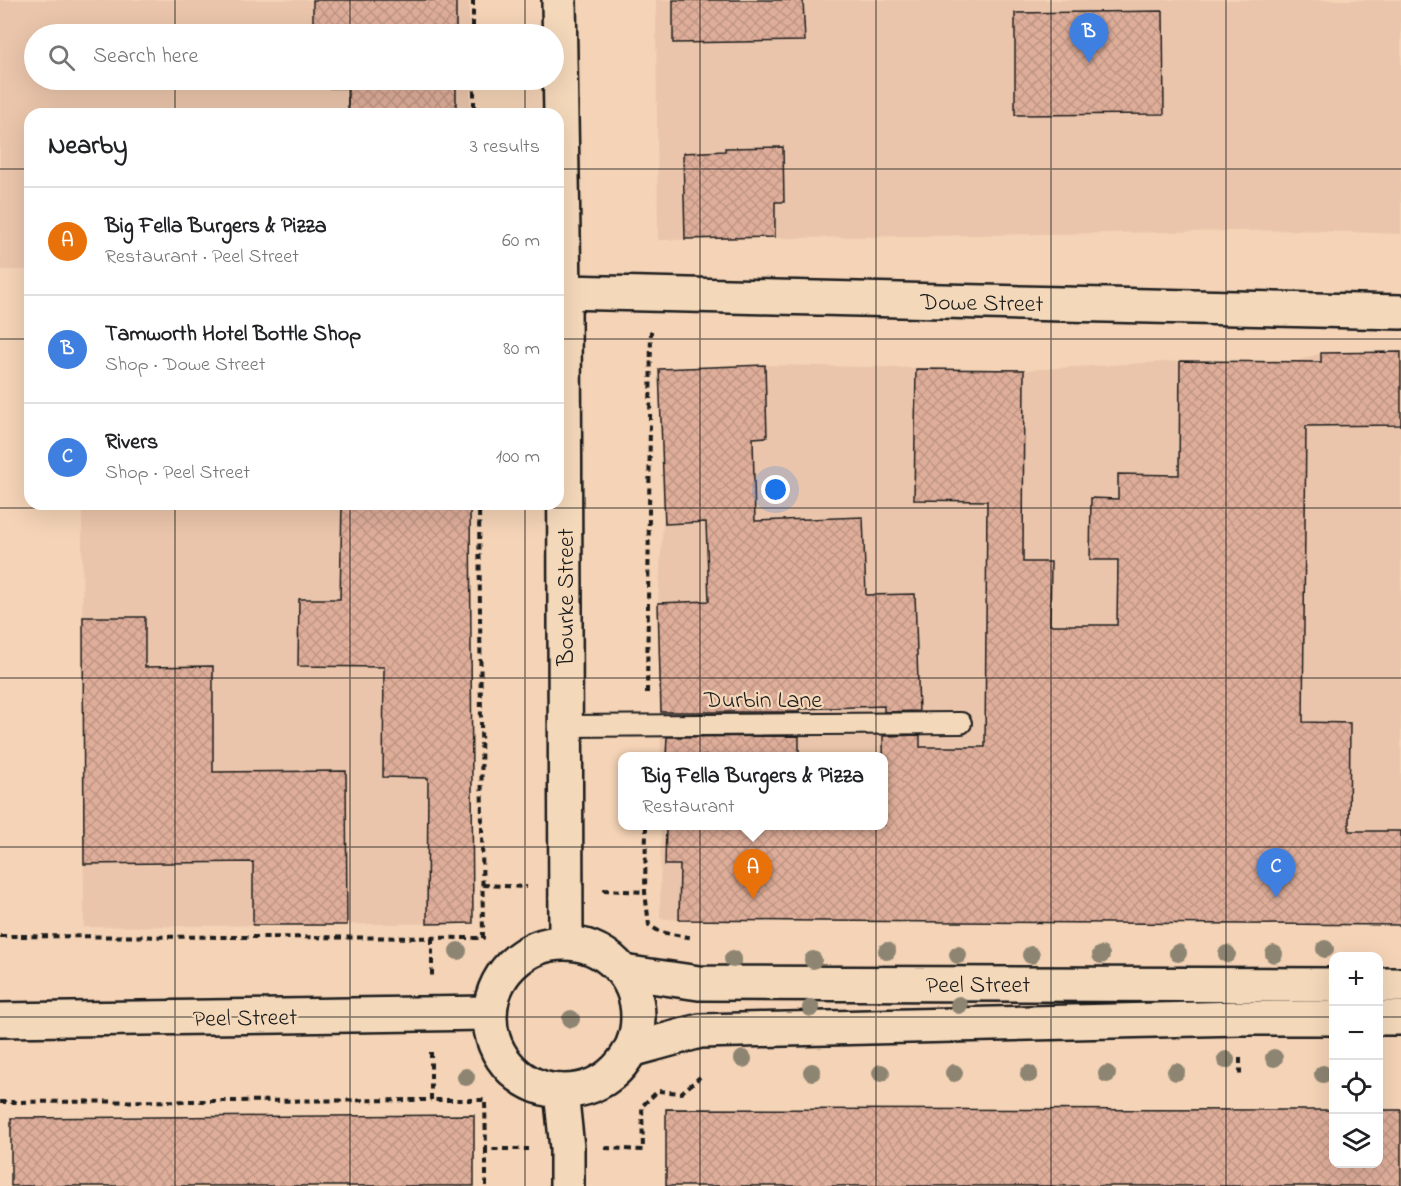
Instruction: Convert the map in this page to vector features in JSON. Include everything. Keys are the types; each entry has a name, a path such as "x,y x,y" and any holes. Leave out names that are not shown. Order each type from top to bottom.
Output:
{"main road":[{"name":"Bourke Street","path":"559,0 559,24"},
{"name":"Bourke Street","path":"561,90 561,108"},
{"name":"Bourke Street","path":"564,292 566,942"},
{"name":"Dowe Street","path":"564,292 1401,312"},
{"path":"566,942 590,946 609,956 623,972 634,991 639,1016 634,1049 608,1077 585,1088 561,1091 538,1087 517,1075 501,1058 492,1037 489,1013 494,990 506,970 524,954 534,949 545,944 566,942"},
{"name":"Peel Street","path":"623,972 699,983 1329,985"},
{"path":"1383,985 1401,985"},
{"name":"Peel Street","path":"0,1020 489,1013"},
{"name":"Peel Street","path":"634,1049 700,1031 1240,1018 1329,1018"},
{"path":"1383,1018 1401,1018"},
{"path":"561,1091 567,1148 567,1186"}],"lane":[{"name":"Durbin Lane","path":"565,726 961,723"}],"path":[{"path":"473,0 473,24"},
{"path":"474,90 474,108"},
{"path":"647,725 651,347"},
{"path":"0,936 483,938 478,510"},
{"path":"646,830 645,892 649,925 660,932 694,938"},
{"path":"483,885 522,887"},
{"path":"607,891 645,892"},
{"path":"432,938 432,971"},
{"path":"1240,1055 1240,1076"},
{"path":"431,1061 431,1101"},
{"path":"608,1148 643,1150 642,1106 658,1091 681,1093 700,1077"},
{"path":"0,1102 485,1100 486,1186"},
{"path":"486,1149 530,1149"}],"shaded area":[{"path":"0,0 469,0 469,24 24,24 24,90 470,90 470,108 24,108 24,270 0,270"},
{"path":"656,0 1401,0 1401,234 1299,230 658,240"},
{"path":"1401,352 1401,925 679,920 660,918 661,830 888,830 888,752 661,752 658,603 663,524 659,370 765,365 1024,370 1180,361 1294,362 1321,353"},
{"path":"82,510 470,510 473,923 84,927"}],"building":[{"path":"313,0 456,0 456,24 313,24"},
{"path":"673,0 803,0 805,41 673,43"},
{"path":"1163,11 1164,114 1015,115 1015,13"},
{"path":"348,90 456,90 456,108 348,108"},
{"path":"783,147 784,202 775,202 775,237 685,239 683,153 725,151 725,148"},
{"path":"1401,352 1401,425 1306,426 1303,722 1350,723 1349,831 1401,831 1401,925 679,920 680,865 665,865 666,830 888,830 888,752 883,752 883,736 920,735 920,747 985,747 987,501 914,500 916,369 1024,370 1023,562 1051,562 1050,625 1117,625 1118,560 1090,560 1091,498 1118,499 1118,474 1179,475 1180,361 1321,362 1321,353"},
{"path":"765,365 767,437 753,438 755,521 863,517 866,595 915,594 919,711 884,712 884,706 799,709 799,712 661,712 658,603 709,601 706,522 665,524 659,369"},
{"path":"342,510 470,510 473,923 427,924 428,778 383,777 384,667 298,666 299,599 340,599"},
{"path":"83,617 145,617 145,667 213,666 213,772 346,771 347,925 253,925 253,862 84,864"},
{"path":"799,736 799,752 666,752 667,737"},
{"path":"666,1109 1329,1110 1329,1168 1383,1168 1383,1110 1401,1110 1401,1186 666,1186"},
{"path":"474,1115 474,1186 11,1186 11,1118"}],"place":[{"name":"Tamworth Hotel Bottle Shop","path":"1089,63"},
{"name":"Rivers","path":"1276,898"},
{"name":"Big Fella Burgers & Pizza","path":"753,899"}]}
